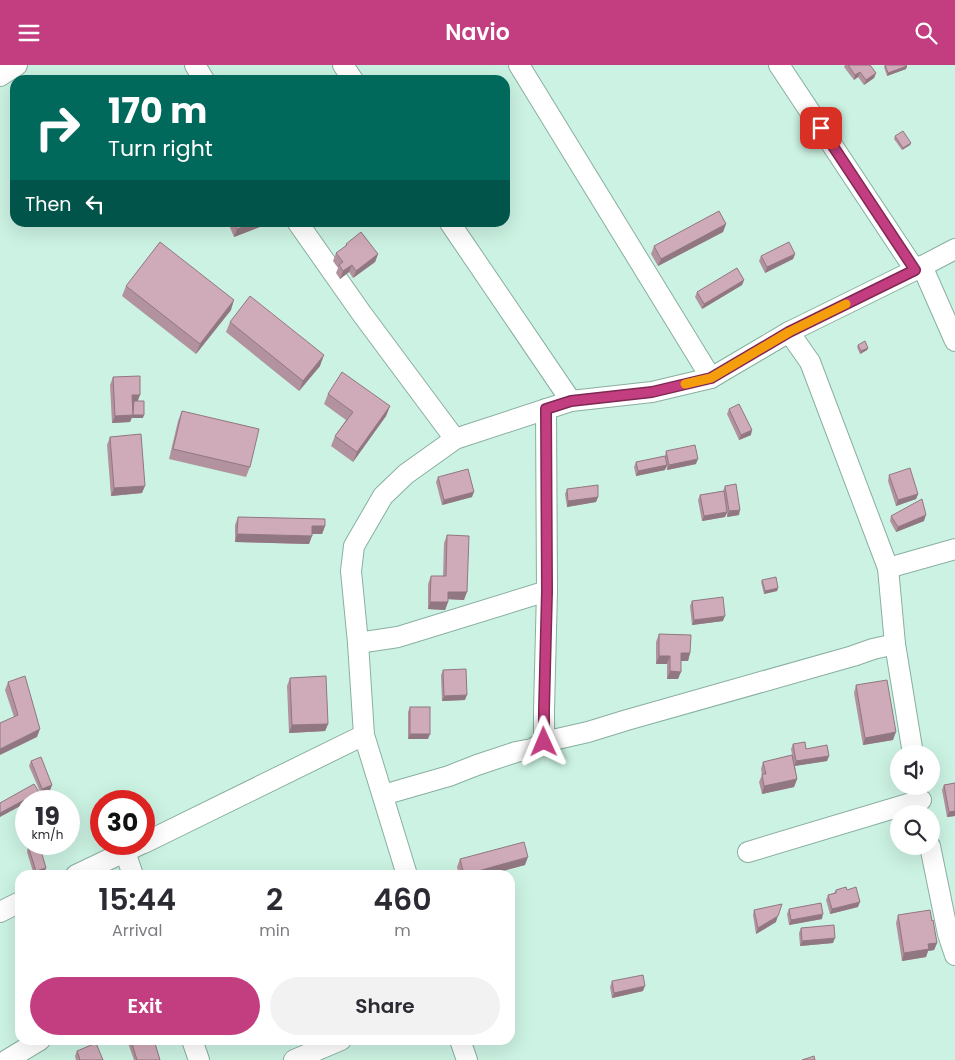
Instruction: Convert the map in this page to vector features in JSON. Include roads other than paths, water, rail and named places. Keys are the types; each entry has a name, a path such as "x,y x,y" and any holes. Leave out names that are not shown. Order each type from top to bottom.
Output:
{"street":[{"path":"0,77 17,65"},
{"path":"519,65 711,378"},
{"path":"779,65 919,268 955,341"},
{"path":"301,227 362,314 455,439"},
{"path":"453,227 571,401"},
{"path":"406,870 364,735 358,643 350,571 354,546 383,496 406,474 455,439 571,401 652,392 711,378 789,332 955,249"},
{"path":"789,332 810,362 888,568 895,645 912,745"},
{"path":"544,742 547,591 546,409"},
{"path":"888,568 955,549"},
{"path":"358,643 398,637 547,591"},
{"path":"383,795 532,749 544,742 588,732 873,649 895,645"},
{"path":"155,837 364,735"},
{"path":"748,852 921,800"},
{"path":"87,870 118,855"},
{"path":"134,870 136,855"},
{"path":"932,855 948,934 955,955"},
{"path":"0,912 15,904"},
{"path":"6,1060 32,1045"},
{"path":"194,1045 199,1060"},
{"path":"294,1060 329,1045"},
{"path":"462,1045 467,1060"}]}
